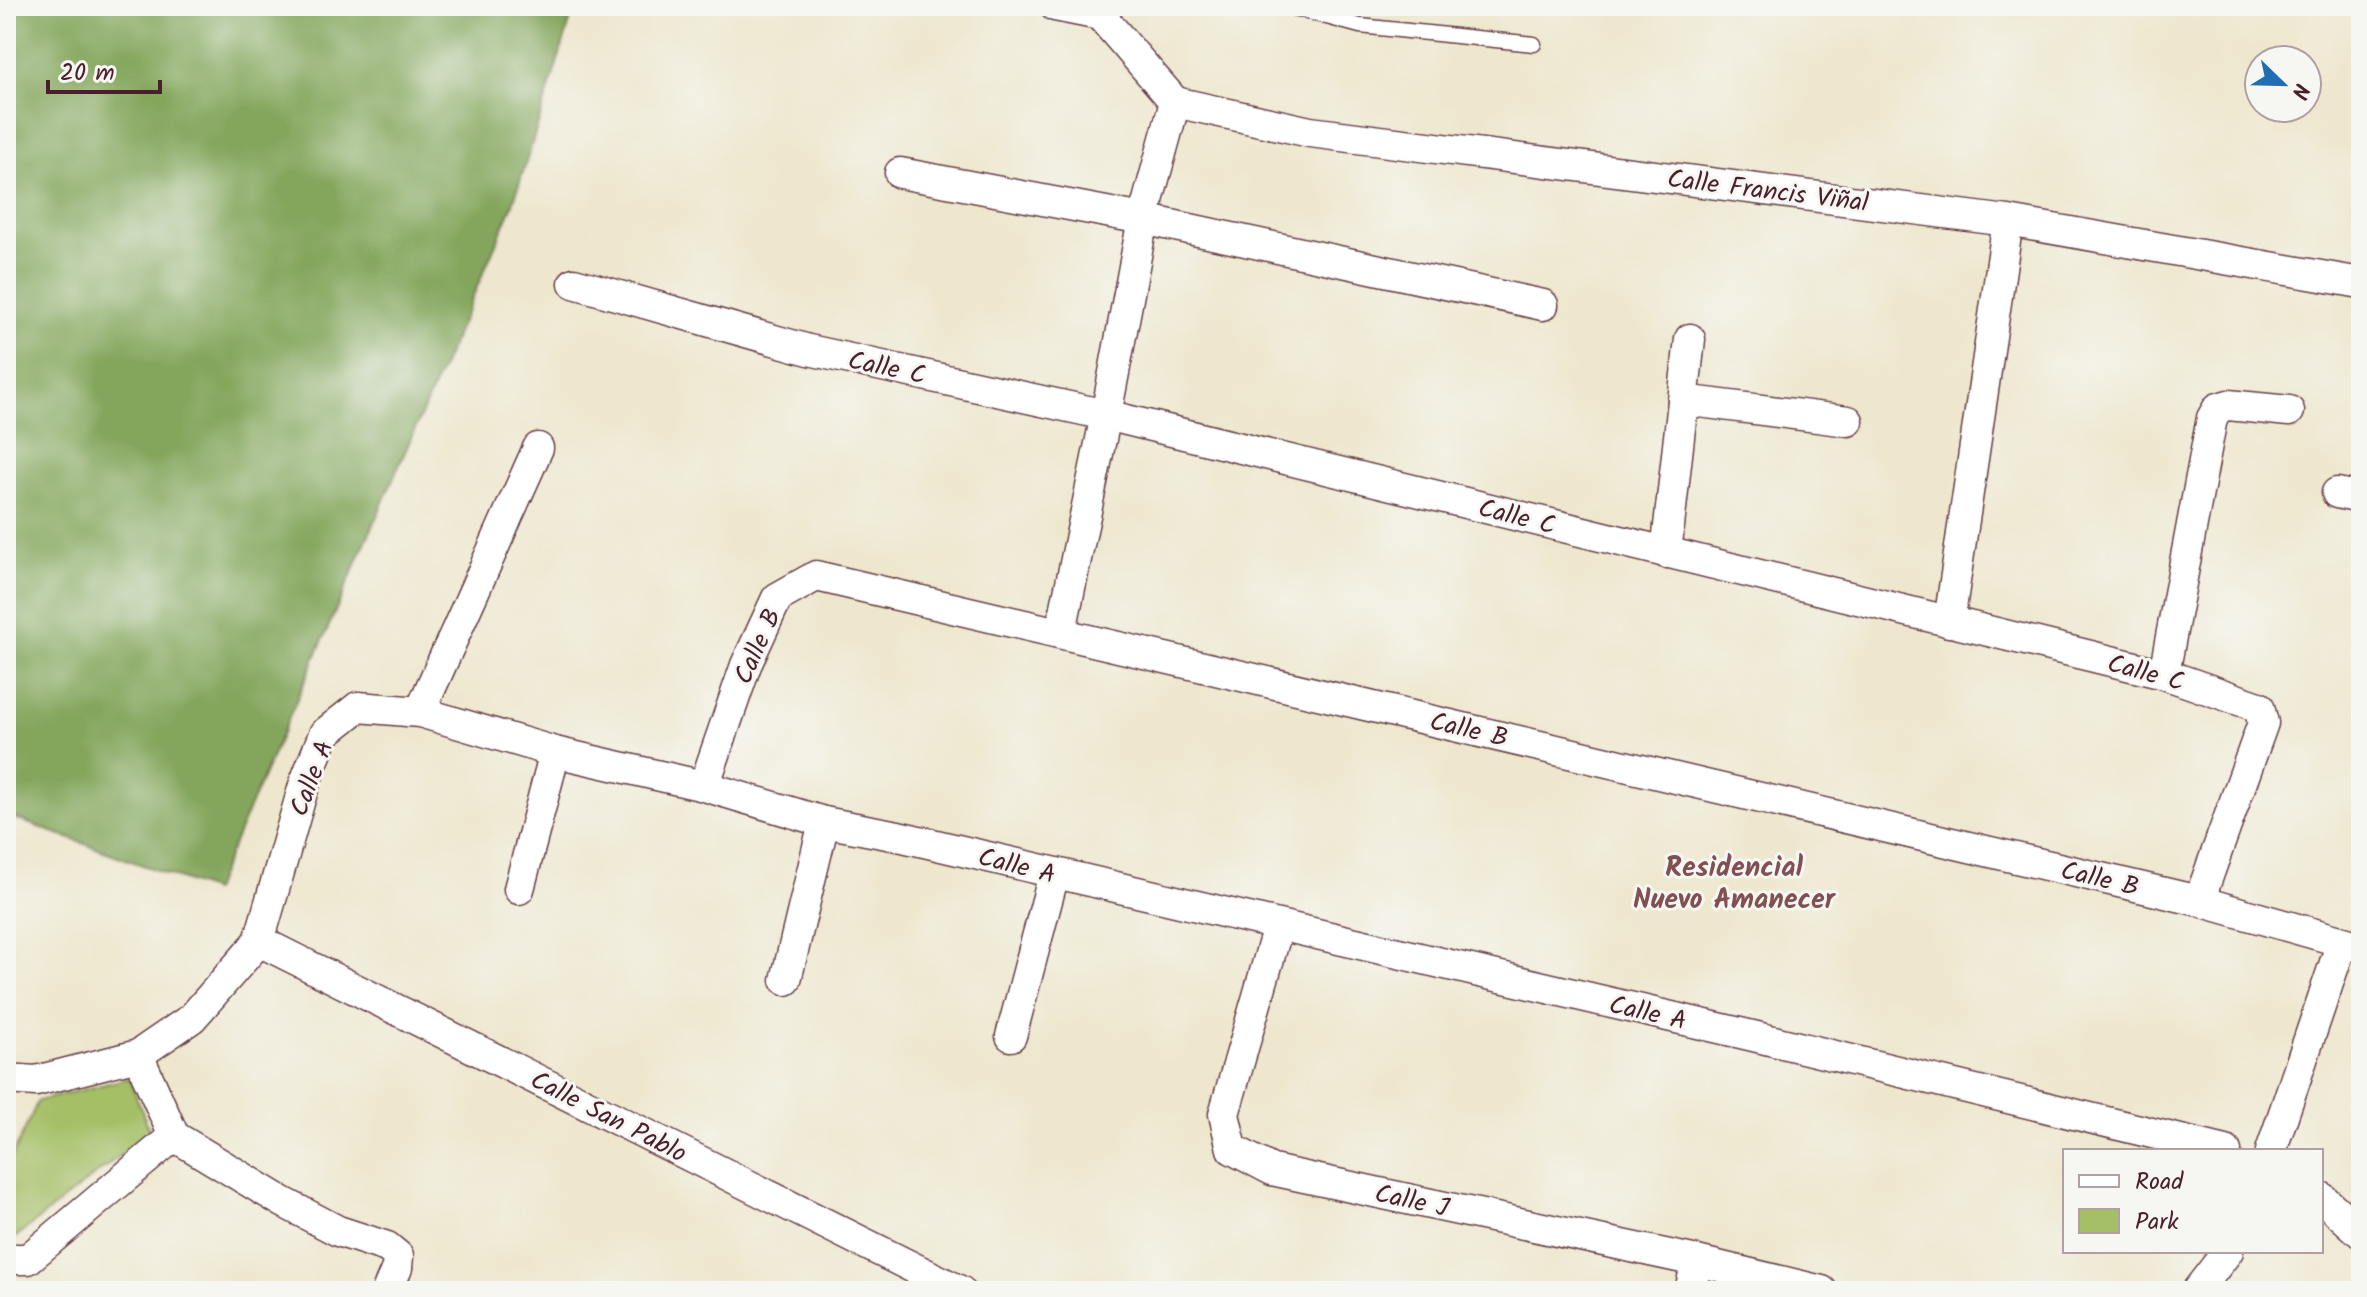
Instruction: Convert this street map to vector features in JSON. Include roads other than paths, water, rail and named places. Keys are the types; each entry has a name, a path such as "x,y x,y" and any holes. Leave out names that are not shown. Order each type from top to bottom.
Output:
{"street":[{"path":"1055,6 1109,11 1175,102 1143,219 1061,631"},
{"name":"Calle Francis Viñal","path":"1175,102 1310,132 2008,221 2361,283"},
{"path":"900,173 1143,219 1543,305"},
{"path":"1949,622 2008,221"},
{"name":"Calle C","path":"574,283 809,350 1106,415 2164,674 2259,707 2263,723 2199,901"},
{"path":"1666,553 1690,339"},
{"path":"1683,400 1848,421"},
{"path":"2164,674 2212,418 2218,408 2228,405 2289,411"},
{"path":"420,712 538,448"},
{"name":"Calle B","path":"704,786 746,665 777,598 816,576 1061,631 2199,901 2352,944"},
{"name":"Calle A","path":"6,1079 36,1081 138,1055 192,1018 259,941 305,782 324,734 358,707 420,712 555,752 704,786 824,822 898,836 1753,1036 2218,1149"},
{"path":"519,889 555,752"},
{"path":"786,980 824,822"},
{"path":"1011,1036 1054,874"},
{"name":"Calle J","path":"1278,927 1224,1114 1232,1149 1272,1170 1697,1261 1822,1291"},
{"name":"Calle San Pablo","path":"259,941 960,1291"},
{"path":"2272,1149 2352,944"},
{"path":"138,1055 174,1136 283,1202 338,1231 387,1247 398,1256 397,1268 387,1291"},
{"path":"6,1259 28,1259 174,1136"},
{"path":"2323,1199 2361,1233"},
{"path":"2197,1291 2226,1253"},
{"path":"1690,1291 1697,1261"}],"lane":[{"path":"1286,6 1360,26 1534,44"}],"district":[{"name":"Residencial Nuevo Amanecer","path":"1734,882"}]}
